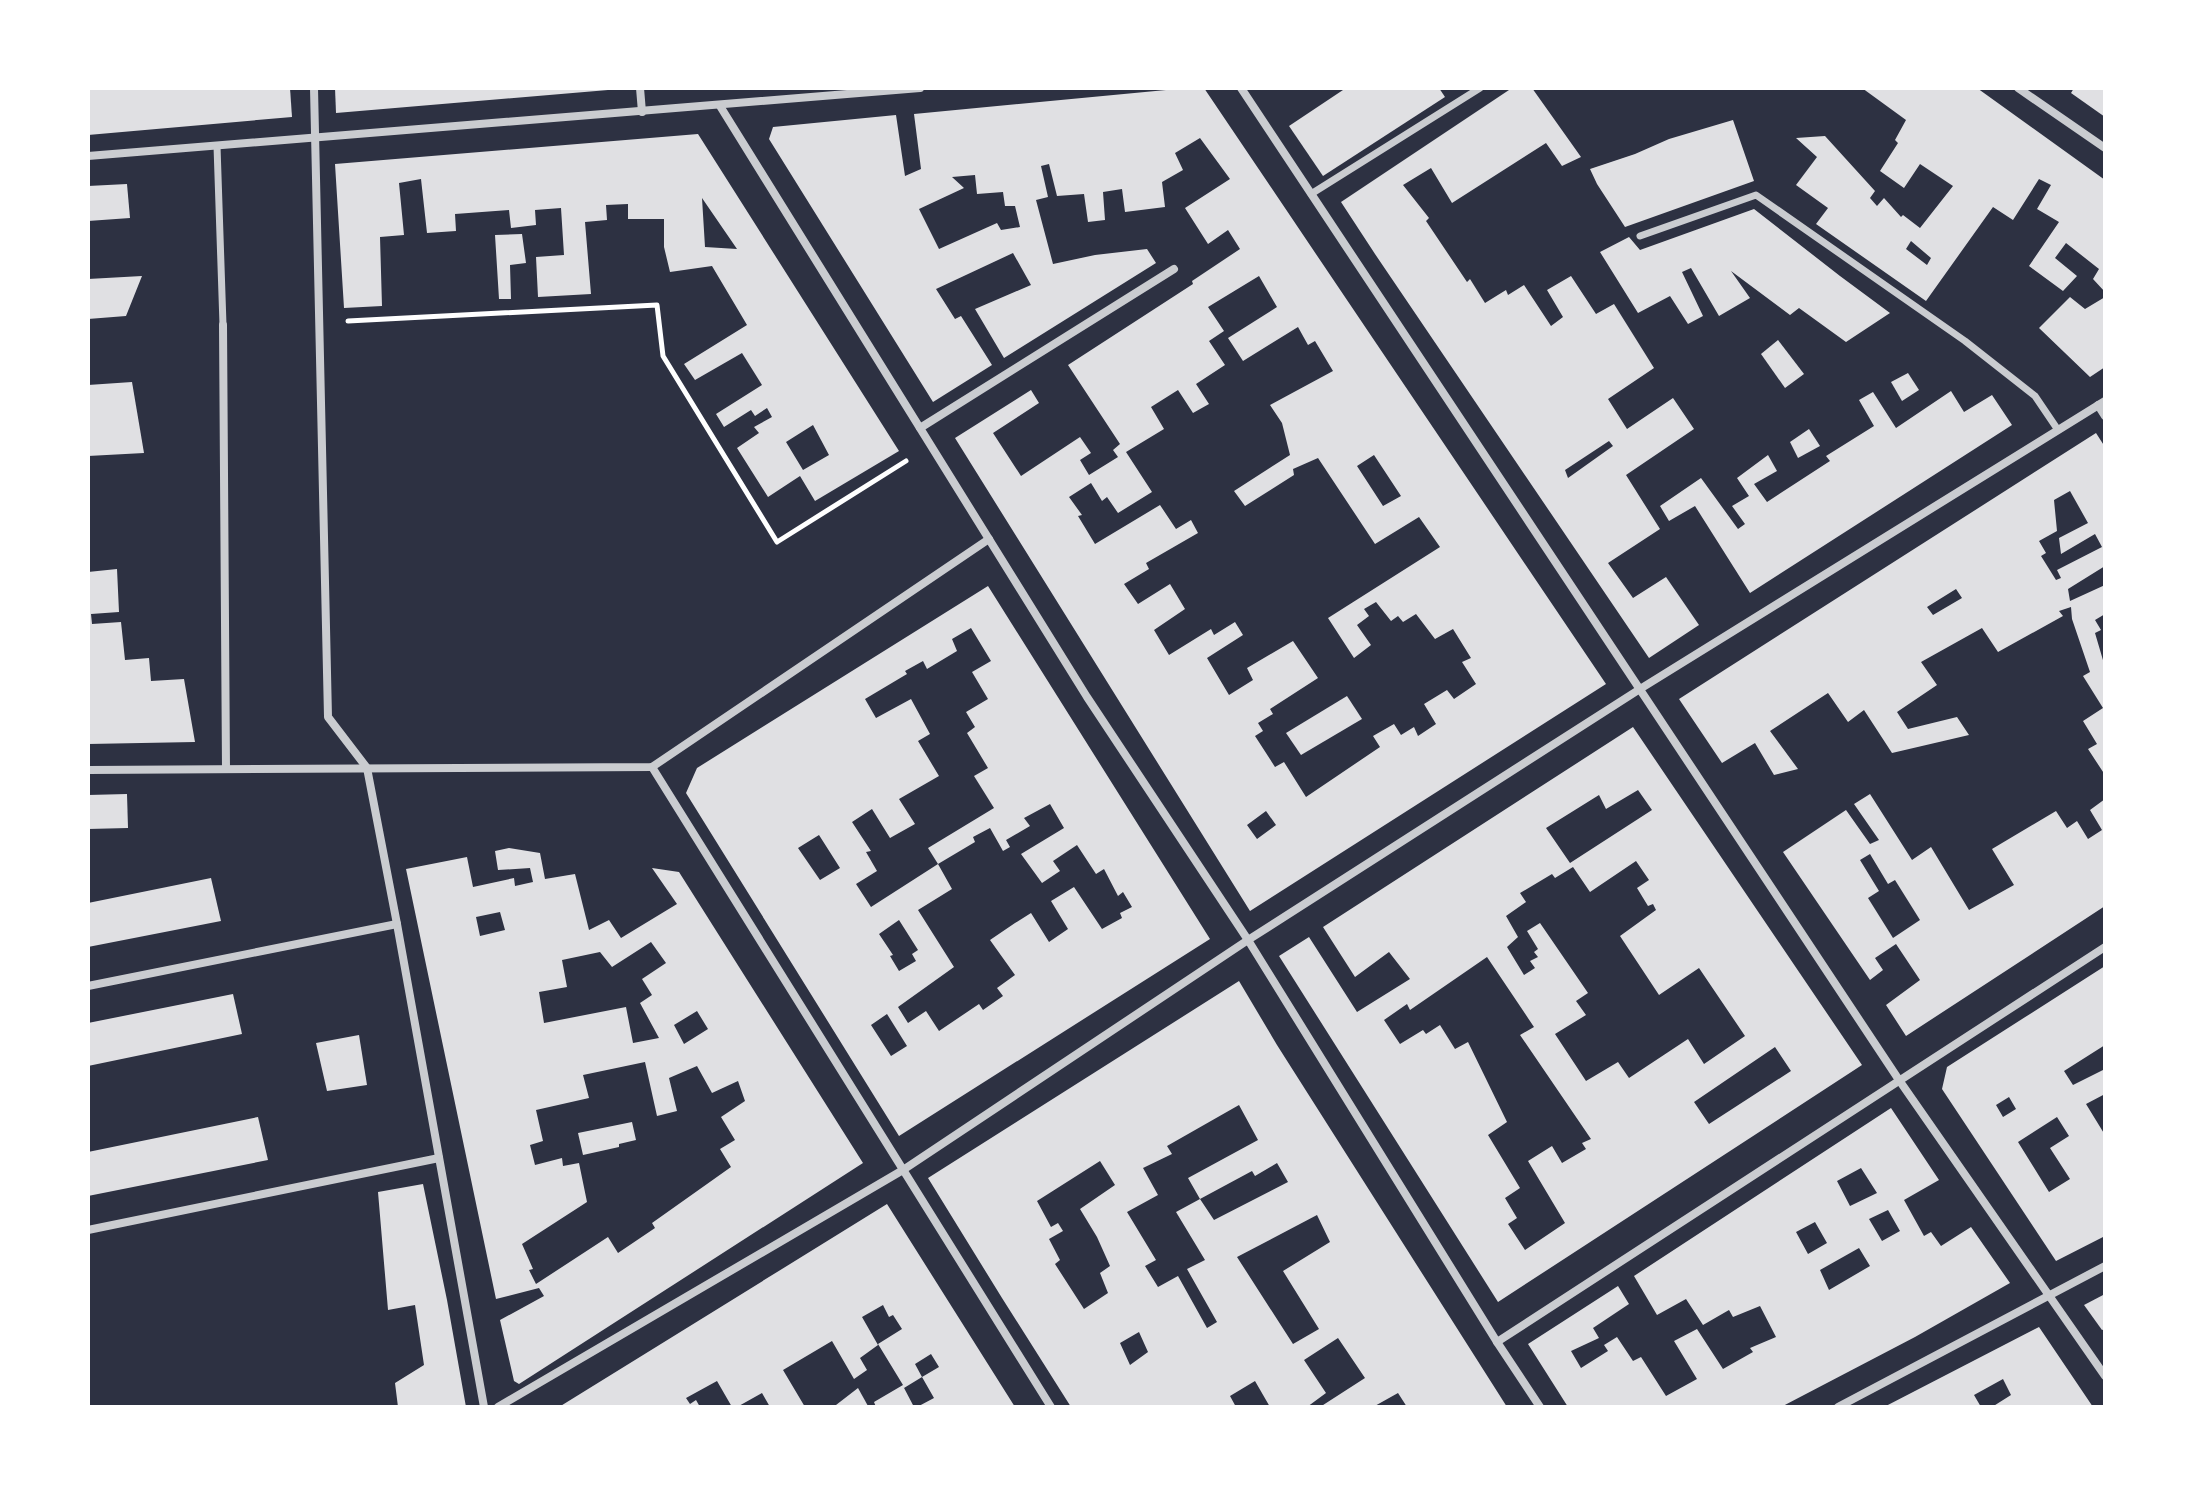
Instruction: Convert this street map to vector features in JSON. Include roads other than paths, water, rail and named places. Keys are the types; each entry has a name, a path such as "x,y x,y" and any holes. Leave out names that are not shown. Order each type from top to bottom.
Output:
{"street":[{"path":"314,88 328,717 367,768 484,1407"},
{"path":"640,88 642,112"},
{"path":"88,156 920,88"},
{"path":"1241,88 1899,1080 2105,1376"},
{"path":"1311,194 1480,88"},
{"path":"2018,88 2105,148"},
{"path":"720,106 1087,697 1248,940 1540,1407"},
{"path":"217,146 223,325 226,769"},
{"path":"1640,236 1756,195 1965,341 2035,396 2058,430"},
{"path":"920,428 1174,269"},
{"path":"498,1407 903,1170 1248,940 1640,689 2102,403 2105,416"},
{"path":"88,770 652,767 989,539"},
{"path":"652,767 1051,1407"},
{"path":"88,986 397,924"},
{"path":"1497,1342 2105,947"},
{"path":"88,1230 439,1158"},
{"path":"1838,1407 2105,1266"}]}
